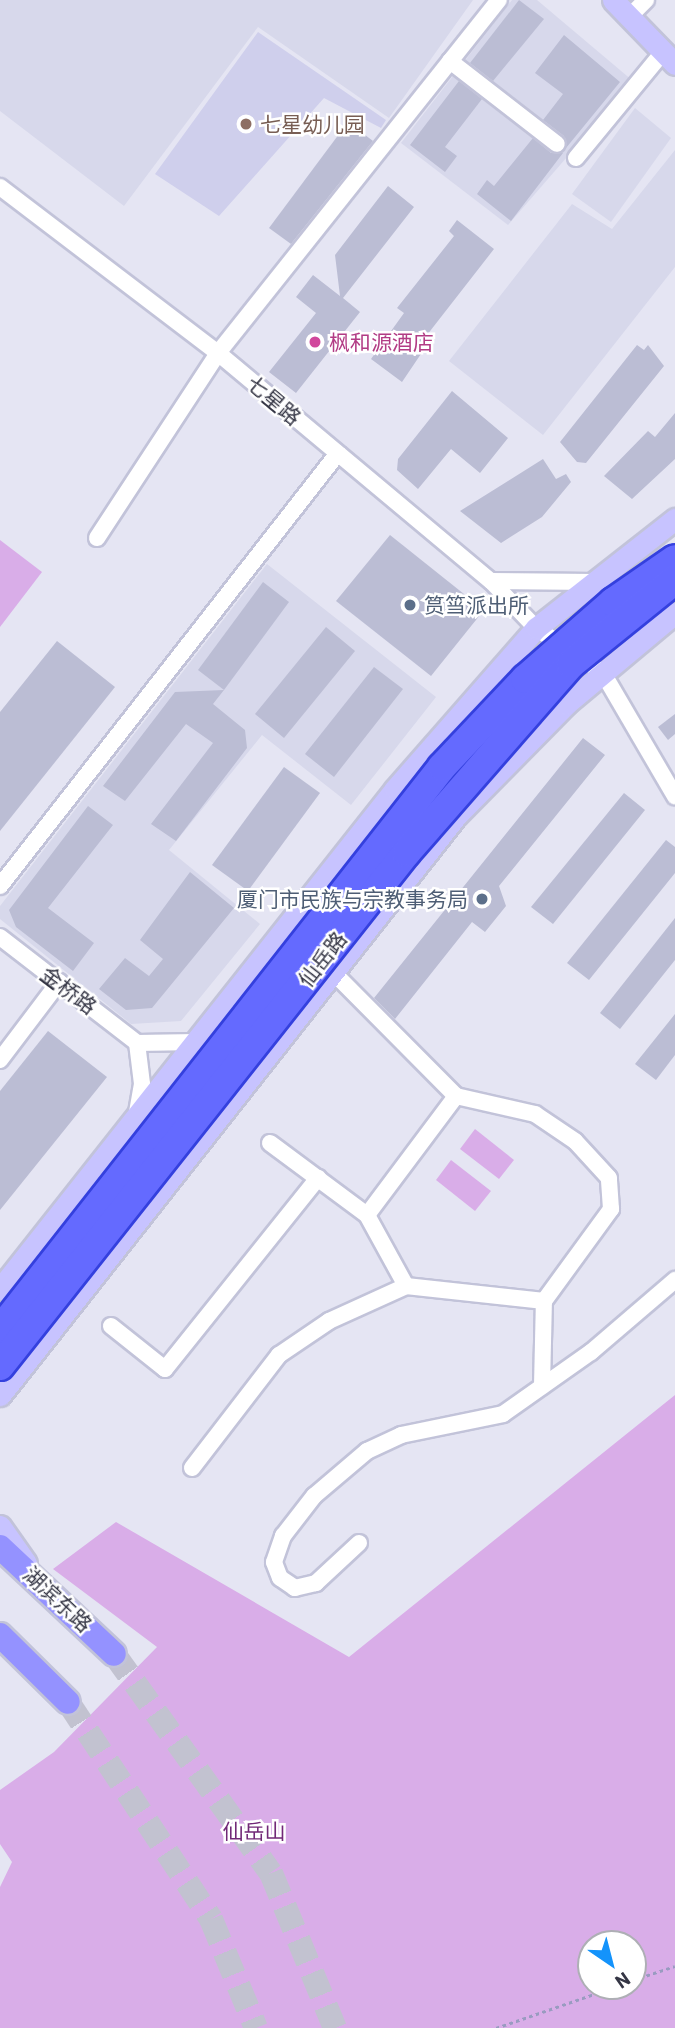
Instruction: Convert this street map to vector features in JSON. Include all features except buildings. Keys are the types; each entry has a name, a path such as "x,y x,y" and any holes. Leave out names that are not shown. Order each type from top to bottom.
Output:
{"highway":[{"name":"仙岳路","path":"0,1330 442,767 525,679 612,602 675,559"},
{"name":"仙岳路","path":"0,1366 398,863 571,664 675,580"},
{"path":"492,755 675,597"}],"main road":[{"path":"613,0 669,58"},
{"path":"0,1289 395,789 536,628 675,519"},
{"path":"0,1395 456,816 603,673 675,613"},
{"path":"0,1526 36,1576"},
{"name":"湖滨东路","path":"0,1547 36,1576 114,1654"},
{"path":"0,1635 68,1702"}],"street":[{"path":"97,538 218,353 499,0"},
{"path":"629,17 646,0"},
{"path":"576,158 669,58"},
{"path":"450,61 557,144"},
{"name":"七星路","path":"0,187 218,353 491,581 536,628 603,673"},
{"path":"0,886 338,453"},
{"path":"491,581 595,582"},
{"path":"603,673 675,796"},
{"name":"金桥路","path":"0,937 137,1043"},
{"path":"333,972 456,1097 536,1114 609,1178 611,1209 544,1301 542,1386"},
{"path":"0,1060 59,982"},
{"path":"136,1118 142,1084 137,1043 196,1042"},
{"path":"367,1214 456,1097"},
{"path":"270,1143 367,1214 406,1286"},
{"path":"111,1326 165,1369 318,1178"},
{"path":"359,1542 316,1583 295,1588 280,1578 274,1562 283,1536 314,1496 367,1451 401,1435 503,1414 675,1280"},
{"path":"192,1468 279,1355 329,1321 406,1286 544,1301"}],"path":[{"path":"647,1975 675,1966"},
{"path":"496,2028 577,2000"}],"shaded area":[{"path":"0,0 473,0 389,118 258,27 124,206 0,111"},
{"path":"512,0 537,0 633,81 508,225 401,143"},
{"name":"七星幼儿园","path":"258,32 386,120 381,128 324,98 219,216 155,174"},
{"path":"635,108 671,138 611,222 572,194"},
{"path":"675,150 675,267 543,435 449,361 572,204 612,229"},
{"path":"267,564 436,697 351,805 262,735 169,850 260,924 181,1021 131,1024 0,919 0,906"}],"green space":[{"path":"0,540 42,572 0,627"},
{"path":"475,1129 514,1160 499,1179 460,1149"},
{"path":"451,1160 491,1191 475,1211 436,1180"},
{"name":"仙岳山","path":"675,1395 675,2028 0,2028 0,1887 12,1862 0,1844 0,1790 54,1752 157,1647 53,1569 116,1522 349,1657"}],"tunnel":[{"path":"114,1654 271,1873 335,2028"},
{"path":"68,1702 211,1919 256,2028"}],"place":[{"name":"七星幼儿园","path":"246,124"},
{"name":"枫和源酒店","path":"315,342"},
{"name":"筼筜派出所","path":"410,605"},
{"name":"厦门市民族与宗教事务局","path":"482,899"}]}
